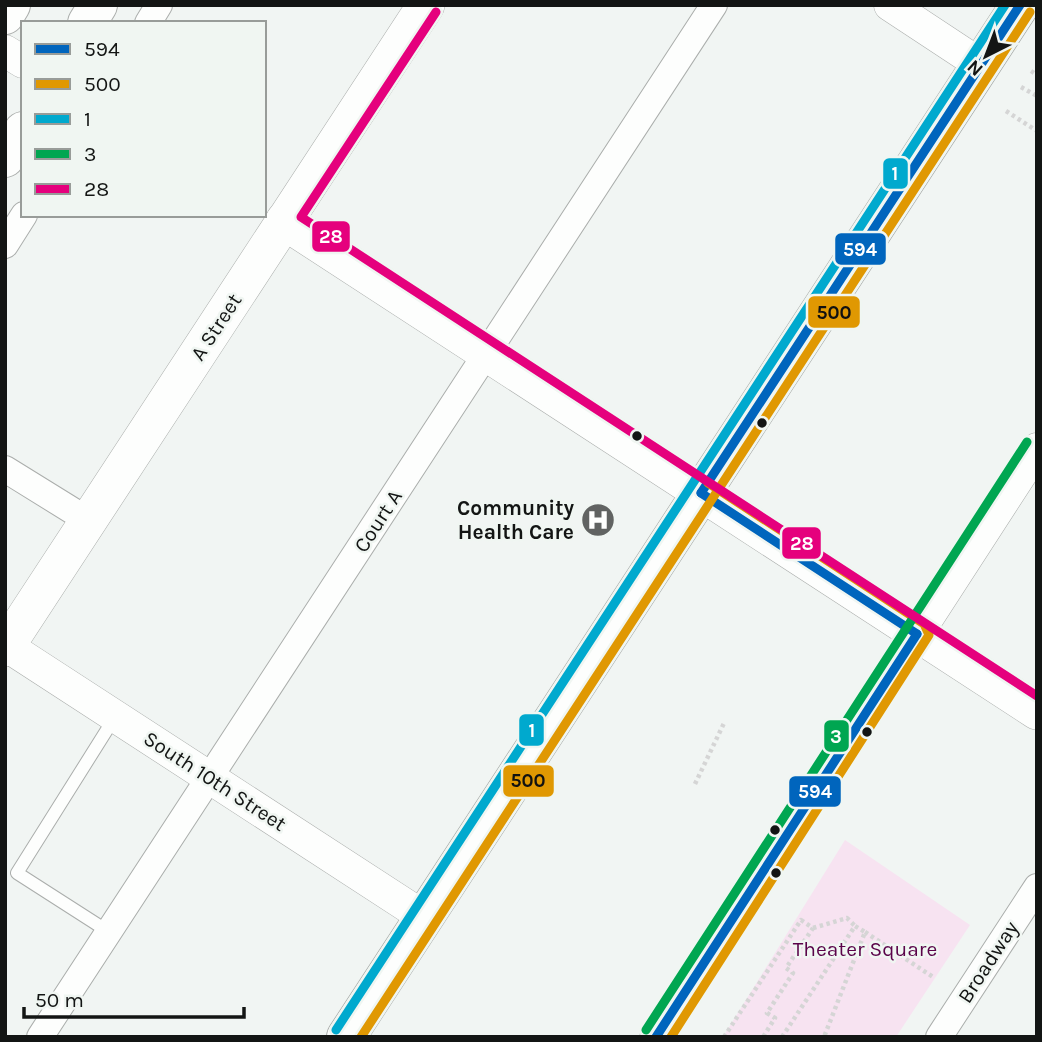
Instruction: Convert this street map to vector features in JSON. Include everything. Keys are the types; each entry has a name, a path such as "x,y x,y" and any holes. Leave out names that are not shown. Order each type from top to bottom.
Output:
{"main road":[{"path":"5,15 11,5"},
{"path":"88,21 98,5"},
{"name":"A Street","path":"6,647 89,521 274,215 425,5"},
{"path":"346,1037 1020,5"},
{"path":"5,158 21,134"},
{"path":"274,215 1037,711"}],"street":[{"path":"149,21 159,5"},
{"name":"Court A","path":"40,1037 715,5"},
{"path":"890,5 981,65"},
{"path":"5,51 21,61"},
{"path":"5,244 23,217"},
{"path":"656,1037 917,634 1034,459"},
{"path":"5,469 89,521"},
{"name":"South 10th Street","path":"6,647 424,917"},
{"name":"Broadway","path":"939,1037 1037,887"}],"lane":[{"path":"109,932 17,873 115,716"}],"path":[{"path":"1031,71 1037,75"},
{"path":"1021,87 1037,96"},
{"path":"1006,111 1037,131"},
{"path":"695,784 725,721"},
{"path":"763,1037 775,1018 767,1013 793,973 786,968 813,928 847,918 933,977"},
{"path":"724,1037 801,920 813,928"},
{"path":"782,1037 855,926"},
{"path":"824,1037 865,932"}],"green space":[{"name":"Theater Square","path":"845,840 970,925 896,1037 723,1037"}],"transit line":[{"name":"1","path":"336,1030 1005,5"},
{"name":"594","path":"701,493 1020,5"},
{"name":"28","path":"436,12 301,217 1037,696"},
{"name":"500","path":"361,1037 1030,12"},
{"name":"3","path":"646,1030 1027,442"},
{"name":"500","path":"671,1037 929,635 924,624 708,483"},
{"name":"594","path":"701,493 917,634"},
{"name":"594","path":"656,1037 917,634"}],"place":[{"name":"Community Health Care","path":"598,520"}]}
